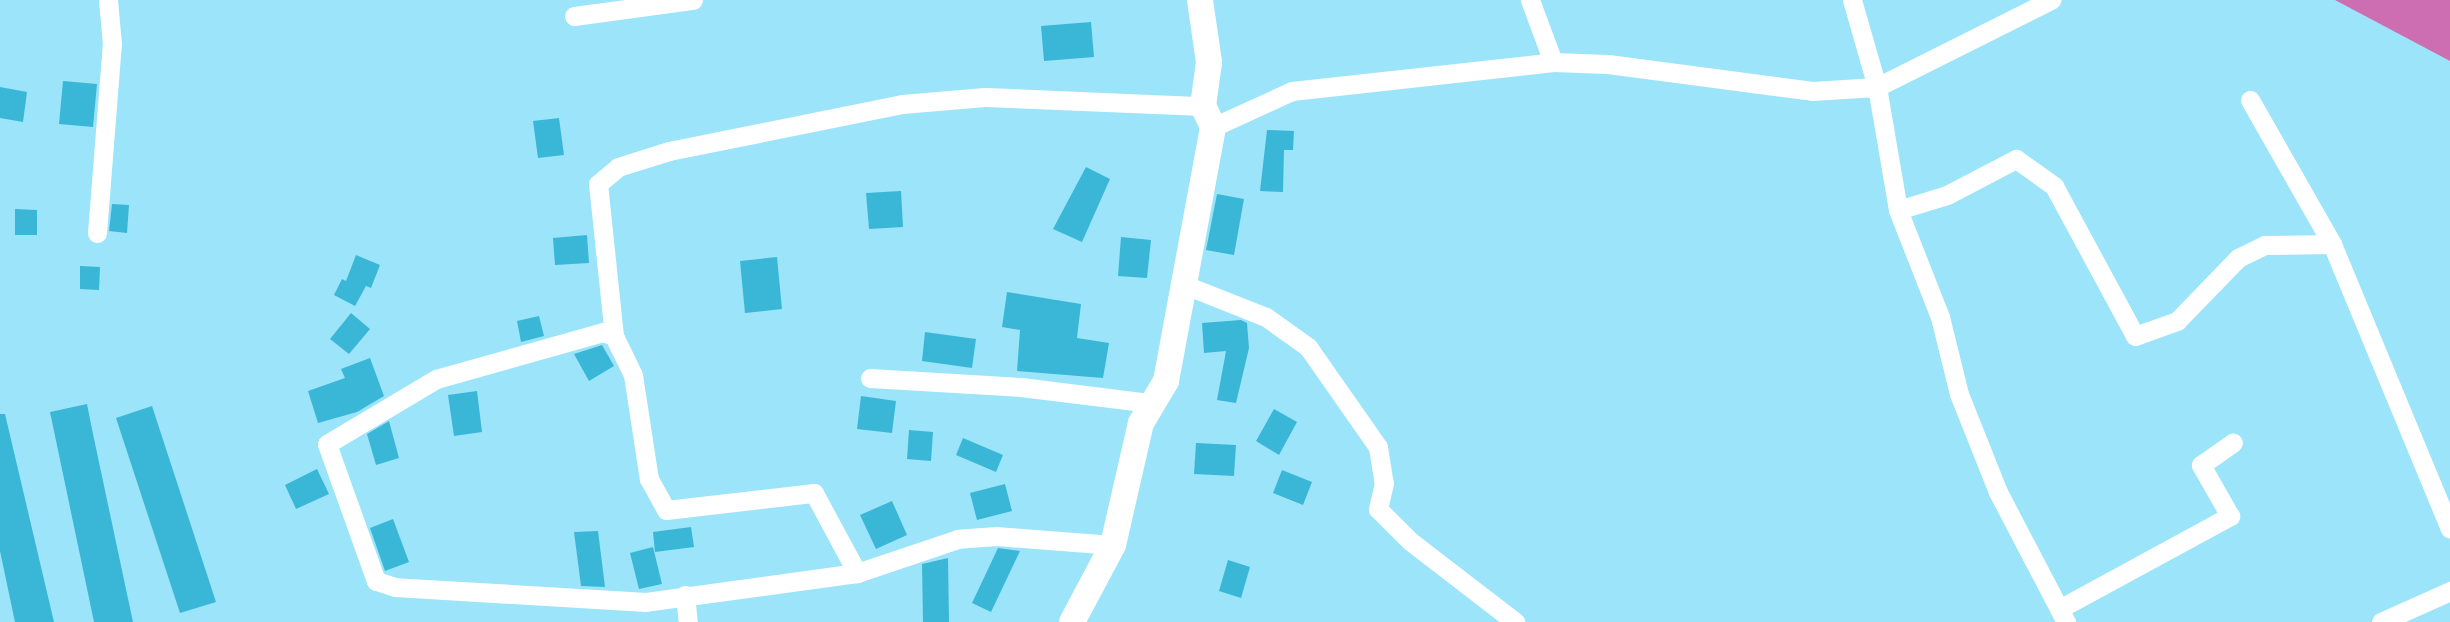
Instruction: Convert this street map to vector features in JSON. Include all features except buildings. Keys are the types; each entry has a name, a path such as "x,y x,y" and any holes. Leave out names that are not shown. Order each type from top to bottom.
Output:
{"street":[{"path":"97,233 112,44 108,0"},
{"path":"574,16 693,0"},
{"path":"1072,622 1113,545 1149,403 1166,381 1208,116 1209,62 1200,0"},
{"path":"1530,0 1553,62"},
{"path":"1852,0 1877,87 1898,210 1940,317 1959,394 1998,492 2063,615 2230,516 2201,465 2233,443"},
{"path":"856,573 814,493 666,510 649,479 633,376 614,336 598,184 618,167 669,151 902,104 985,97 1208,116 1292,91 1553,62 1608,64 1812,91 1877,87 2051,0"},
{"path":"2249,100 2332,244 2450,529"},
{"path":"1898,210 1947,195 2016,159 2054,186 2135,336 2176,321 2238,258 2265,245 2332,244"},
{"path":"1180,283 1266,317 1308,347 1378,447 1384,483 1378,509 1410,541 1515,622"},
{"path":"614,336 603,332 436,379 377,419 327,444 376,582 395,587 646,602 856,573 958,539 997,536 1113,545"},
{"path":"870,378 1021,387 1149,403"},
{"path":"2381,622 2450,591"},
{"path":"685,595 688,622"}],"shaded area":[{"path":"2335,0 2450,0 2450,61"}]}
